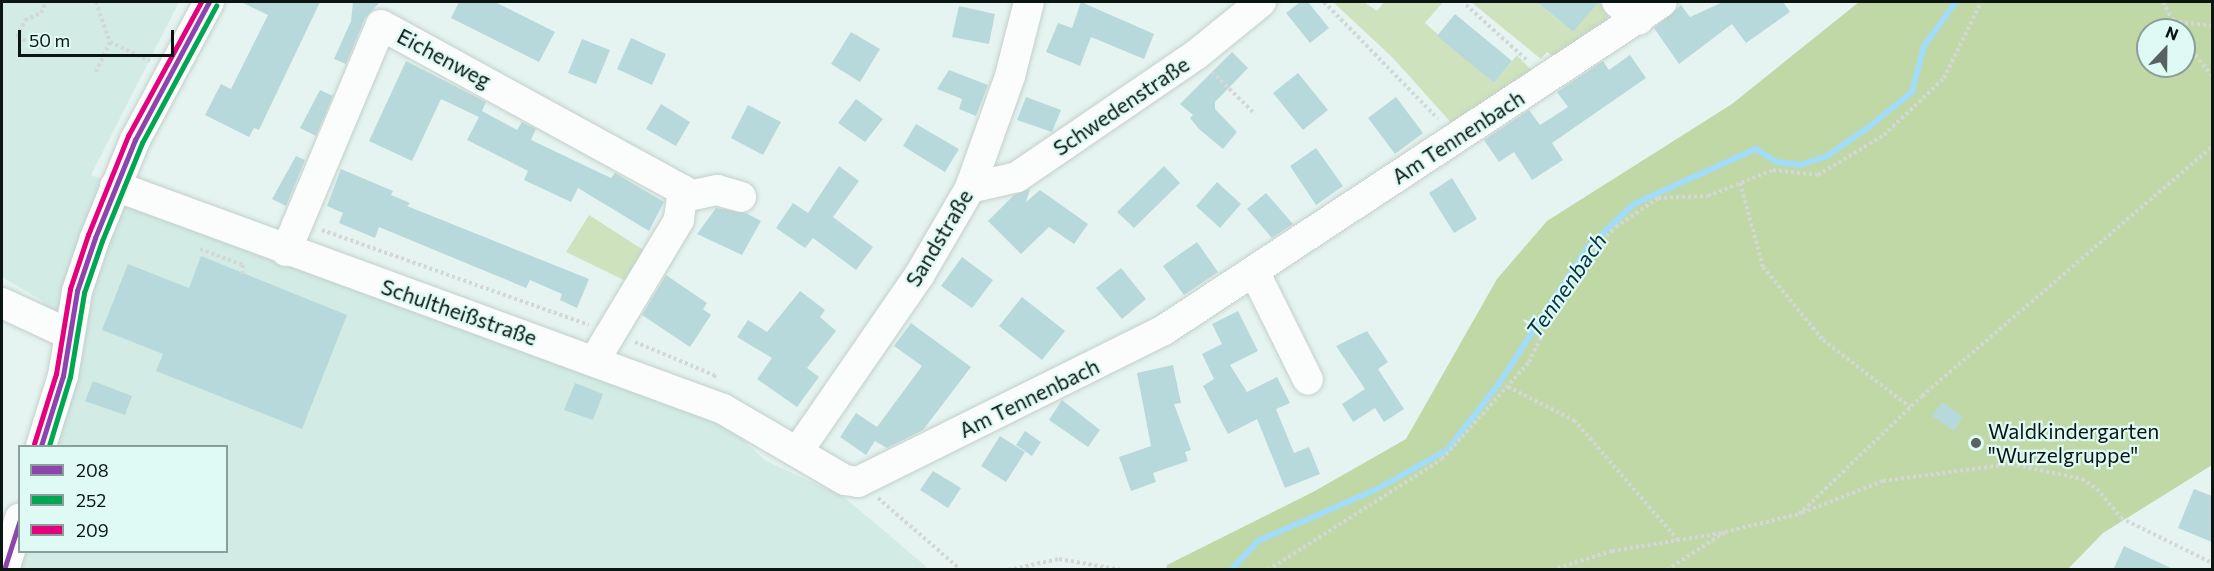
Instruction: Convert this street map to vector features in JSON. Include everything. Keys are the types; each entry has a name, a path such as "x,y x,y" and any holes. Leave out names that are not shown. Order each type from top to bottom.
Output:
{"street":[{"path":"42,445 63,376 76,291 116,186 210,2"},
{"name":"Sandstraße","path":"798,451 939,244 970,188 1010,76 1029,2"},
{"name":"Schwedenstraße","path":"970,188 1017,177 1196,56 1261,2"},
{"name":"Am Tennenbach","path":"858,482 1164,330 1255,273 1455,137 1548,79 1628,11 1662,2"},
{"name":"Eichenweg","path":"286,251 381,25 674,182 684,197"},
{"name":"Schultheißstraße","path":"116,186 286,251 595,360 723,409 798,451"},
{"path":"595,360 679,220 684,197 717,190 741,197"},
{"path":"1255,273 1308,380"},
{"path":"2,303 69,334"},
{"path":"798,451 845,480 858,482"},
{"path":"4,570 18,524"}],"path":[{"path":"42,48 17,37 25,20 41,13 46,2"},
{"path":"96,2 110,42 96,72"},
{"path":"1324,2 1455,137"},
{"path":"1268,570 1442,459 1529,362 1576,265 1616,227 1658,198 1708,196 1773,170 1818,175 1884,135 1944,78 1981,2"},
{"path":"2163,2 2172,18"},
{"path":"1466,5 1548,79"},
{"path":"2196,24 2212,26"},
{"path":"110,42 140,56"},
{"path":"1196,56 1254,114"},
{"path":"2196,56 2212,76"},
{"path":"1799,514 1910,407 2212,147"},
{"path":"1740,183 1763,267 1823,340 1910,407"},
{"path":"298,222 610,333 714,375 723,409"},
{"path":"200,249 243,265 242,276"},
{"path":"1508,387 1574,420 1678,540"},
{"path":"1552,570 1612,551 1725,532 1799,514 1883,481 2011,464 2082,479 2097,489 2121,518 2212,563"},
{"path":"858,482 962,570"},
{"path":"1667,570 1725,532"},
{"path":"1008,570 1067,559 1122,570"}],"shaded area":[{"path":"2,2 179,2 91,175 720,418 766,461 844,497 929,569 2,569 19,553 228,553 228,445 38,445 70,343 41,300 2,277"}],"green space":[{"path":"1333,2 1364,2 1377,11 1384,2 1443,2 1425,23 1494,83 1517,55 1532,71 1456,128 1393,58"},
{"path":"1471,2 1537,2 1573,32 1595,6 1590,2 1599,2 1608,14 1607,23 1555,58 1547,52 1541,59"},
{"path":"1859,2 2212,2 2212,465 2103,533 2068,569 1166,570 1167,565 1313,492 1406,439 1497,279 1547,221 1732,104"},
{"path":"589,215 648,253 630,283 566,252"}],"building":[{"path":"241,2 320,2 259,130 254,128 249,137 205,115 221,84 231,89 268,15"},
{"path":"353,2 380,2 365,18 346,64 334,59 351,21"},
{"path":"459,2 495,2 555,32 539,62 451,18"},
{"path":"1081,2 1154,34 1144,59 1091,37 1080,66 1046,52 1058,23 1072,28"},
{"path":"1300,2 1308,2 1329,28 1310,43 1286,13"},
{"path":"1537,2 1599,2 1573,32"},
{"path":"1723,2 1783,2 1790,12 1746,43 1732,24 1679,64 1654,28 1681,5 1690,17"},
{"path":"959,6 995,14 989,44 952,37"},
{"path":"1455,14 1512,61 1494,83 1437,36"},
{"path":"851,32 880,49 860,82 831,64"},
{"path":"631,38 666,54 652,85 617,69"},
{"path":"582,39 610,50 596,84 568,73"},
{"path":"1232,52 1248,68 1215,102 1215,109 1237,132 1223,149 1199,129 1190,118 1193,115 1180,104"},
{"path":"1630,55 1646,78 1552,143 1563,160 1532,180 1514,152 1499,162 1484,140 1529,110 1540,125 1568,107 1557,92 1603,61 1609,70"},
{"path":"406,61 486,102 482,111 517,130 522,122 536,129 531,140 611,178 615,173 664,202 649,231 578,188 571,202 524,180 528,171 467,140 479,117 441,99 412,161 369,141"},
{"path":"949,70 988,85 976,116 959,109 962,99 937,89"},
{"path":"1298,73 1328,110 1303,130 1273,93"},
{"path":"320,90 333,96 316,136 300,128"},
{"path":"1026,97 1061,110 1052,132 1017,120"},
{"path":"1396,97 1423,133 1395,154 1368,118"},
{"path":"856,99 883,119 865,142 838,123"},
{"path":"661,104 690,122 676,146 646,129"},
{"path":"748,105 781,122 763,155 731,138"},
{"path":"916,124 959,149 945,172 903,146"},
{"path":"1316,148 1343,186 1316,205 1290,166"},
{"path":"296,156 305,160 286,206 272,199"},
{"path":"839,166 859,181 833,217 873,247 856,270 813,238 805,248 776,228 793,203 808,213"},
{"path":"1164,166 1180,183 1134,228 1117,212"},
{"path":"341,169 393,191 391,195 410,203 407,206 589,279 577,308 560,300 562,294 530,280 526,288 379,227 375,238 339,223 343,213 327,206"},
{"path":"1452,178 1477,219 1454,233 1429,193"},
{"path":"1217,182 1241,204 1220,228 1196,206"},
{"path":"1030,189 1026,202 1040,190 1088,224 1074,244 1049,227 1021,254 988,221 1014,195"},
{"path":"1266,193 1293,224 1272,238 1247,209"},
{"path":"716,208 746,213 761,221 742,255 697,234"},
{"path":"1197,242 1218,272 1184,295 1163,266"},
{"path":"201,256 347,315 302,429 156,371 163,354 102,330 128,264 189,288"},
{"path":"962,257 993,280 972,308 941,286"},
{"path":"1121,268 1146,299 1122,319 1096,288"},
{"path":"666,275 707,303 703,309 711,315 690,347 642,315"},
{"path":"800,291 825,310 820,317 836,331 807,368 819,377 797,407 757,379 772,358 737,337 748,320 767,332"},
{"path":"1022,297 1065,331 1042,360 999,326"},
{"path":"1238,311 1258,351 1230,365 1247,392 1277,377 1290,403 1276,409 1294,453 1309,447 1320,474 1285,488 1257,419 1228,434 1203,386 1214,379 1202,354 1222,344 1212,324"},
{"path":"911,323 971,367 923,430 887,448 875,441 866,455 840,437 856,413 877,427 922,366 894,346"},
{"path":"1367,331 1388,362 1378,369 1404,409 1384,422 1375,408 1353,422 1342,404 1365,389 1336,346"},
{"path":"1173,365 1181,403 1174,404 1191,450 1185,452 1188,461 1153,473 1156,482 1131,491 1119,457 1151,446 1137,373"},
{"path":"93,381 132,396 125,415 85,401"},
{"path":"575,383 603,394 593,420 564,410"},
{"path":"1062,400 1100,430 1088,447 1049,420"},
{"path":"1942,402 1963,417 1954,431 1932,416"},
{"path":"1025,431 1041,442 1032,456 1016,445"},
{"path":"1000,436 1025,452 1006,482 981,466"},
{"path":"933,471 961,488 948,508 920,490"},
{"path":"2194,489 2212,496 2212,542 2178,528"},
{"path":"2124,546 2175,570 2113,570"}],"waterway":[{"name":"Tennenbach","path":"1231,570 1258,541 1377,489 1447,450 1498,385 1587,248 1634,204 1756,149 1777,162 1800,165 1827,156 1870,126 1912,92 1924,46 1956,2"}],"transit line":[{"name":"209","path":"34,444 56,374 70,289 88,235 128,136 201,2"},
{"name":"208","path":"41,445 63,376 77,291 95,238 135,140 209,2"},
{"name":"252","path":"49,445 70,377 84,293 102,241 142,143 216,6"},
{"name":"208","path":"4,570 18,526"}],"place":[{"name":"Waldkindergarten \"Wurzelgruppe\"","path":"1976,443"}]}
